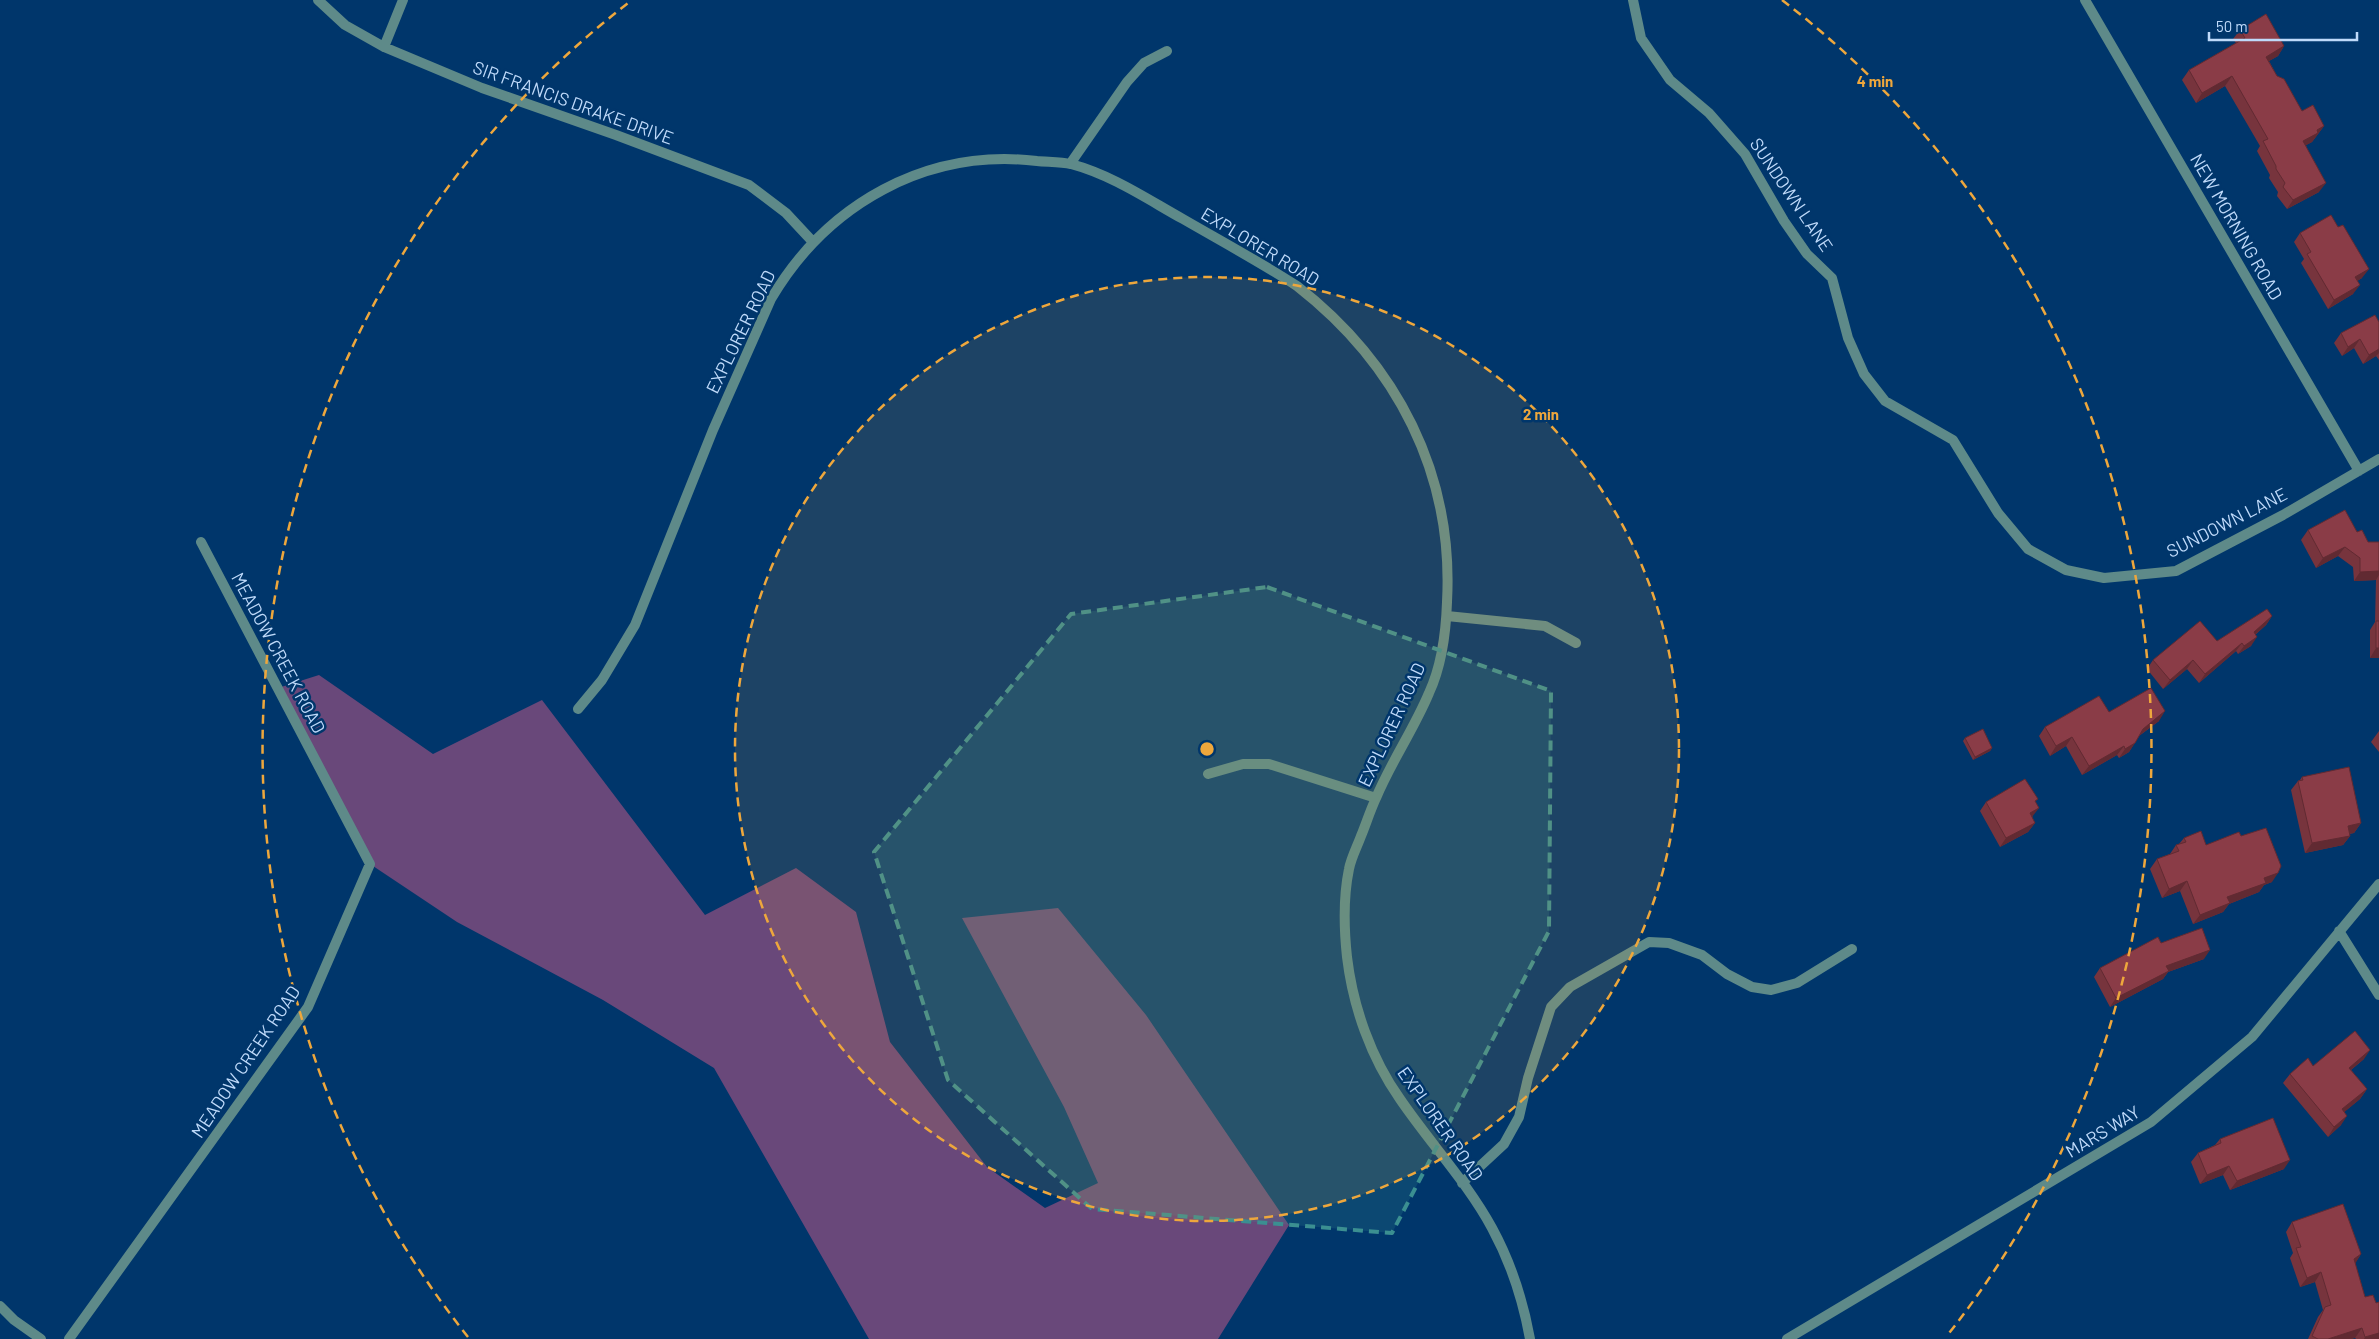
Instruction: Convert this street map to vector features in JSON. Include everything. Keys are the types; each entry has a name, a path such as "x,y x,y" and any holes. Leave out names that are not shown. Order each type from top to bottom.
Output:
{"street":[{"name":"SIR FRANCIS DRAKE DRIVE","path":"318,0 345,25 384,47 482,88 616,135 748,185 786,213 813,242"},
{"path":"384,47 403,0"},
{"name":"SUNDOWN LANE","path":"1633,0 1642,38 1670,80 1709,112 1745,154 1807,254 1832,278 1848,338 1864,374 1885,401 1953,440 1998,513 2028,549 2066,570 2104,578 2176,570 2283,515 2379,459"},
{"name":"NEW MORNING ROAD","path":"2085,0 2359,471"},
{"path":"1070,164 1127,82 1144,63 1167,50"},
{"name":"EXPLORER ROAD","path":"578,709 602,680 635,625 712,430 761,320 783,278 813,242 847,211 866,198 890,185 933,169 969,162 997,159 1070,164 1111,179 1272,270 1320,304 1364,348 1383,373 1411,421 1427,458 1436,488 1447,552 1447,616 1440,662 1430,692 1376,798 1349,868 1345,928 1352,987 1362,1024 1383,1072 1398,1097 1492,1227 1515,1275 1530,1339"},
{"name":"MEADOW CREEK ROAD","path":"69,1339 308,1007 370,864 201,542"},
{"path":"1447,616 1545,626 1576,643"},
{"path":"1208,774 1243,764 1270,764 1376,798"},
{"name":"MARS WAY","path":"1787,1339 2151,1122 2252,1037 2379,884"},
{"path":"2339,931 2379,995"},
{"path":"1462,1183 1504,1144 1519,1117 1528,1078 1551,1008 1570,987 1649,942 1669,943 1702,955 1727,974 1752,987 1771,990 1797,983 1852,949"},
{"path":"0,1306 14,1320 41,1339"}],"highlighted area":[{"path":"1267,587 1551,691 1549,931 1392,1233 1092,1209 948,1080 874,852 1071,614"}],"shaded area":[{"path":"319,675 433,754 542,700 705,915 796,868 856,912 890,1042 987,1167 1045,1208 1098,1183 1064,1107 962,918 1058,908 1146,1015 1289,1225 1218,1339 869,1339 714,1068 603,1000 457,922 370,864 278,688"}],"building":[{"path":"2266,14 2284,46 2266,57 2277,76 2284,79 2302,111 2313,105 2324,126 2317,130 2318,133 2303,141 2326,183 2293,200 2283,187 2285,183 2263,141 2268,139 2232,76 2202,93 2189,70 2245,38 2240,30"},
{"path":"2331,215 2338,227 2343,225 2369,269 2355,277 2360,285 2334,300 2307,254 2311,252 2300,233"},
{"path":"2375,315 2379,322 2379,349 2369,355 2360,339 2348,347 2341,333"},
{"path":"2345,510 2357,532 2362,530 2368,542 2379,542 2379,571 2360,572 2360,558 2345,547 2323,558 2308,530"},
{"path":"2267,609 2272,616 2254,632 2257,637 2244,646 2242,643 2205,674 2193,660 2170,680 2153,660 2200,621 2217,641"},
{"path":"2376,621 2379,621 2379,648 2376,648"},
{"path":"2151,688 2165,711 2143,729 2135,743 2125,749 2124,746 2089,766 2072,737 2056,746 2045,727 2099,696 2109,712"},
{"path":"1983,729 1992,748 1975,757 1965,738"},
{"path":"2349,767 2361,823 2348,826 2350,836 2312,843 2298,781 2303,780 2302,777"},
{"path":"2025,779 2038,799 2035,801 2039,808 2030,813 2035,823 2006,838 1986,802"},
{"path":"2266,828 2281,866 2278,873 2264,878 2266,883 2227,897 2230,903 2200,915 2187,881 2169,889 2157,859 2179,851 2176,845 2186,842 2184,838 2201,831 2206,845 2239,832 2241,836"},
{"path":"2202,928 2210,950 2166,966 2169,971 2116,998 2100,968 2158,937 2161,943"},
{"path":"2355,1031 2370,1050 2349,1068 2367,1089 2342,1109 2347,1116 2334,1127 2290,1074 2308,1058 2313,1066"},
{"path":"2273,1118 2290,1160 2237,1181 2229,1166 2207,1175 2198,1153 2221,1143 2220,1139"},
{"path":"2343,1204 2361,1254 2354,1259 2365,1297 2373,1295 2376,1303 2379,1302 2379,1333 2365,1337 2362,1328 2328,1339 2318,1339 2312,1336 2325,1307 2331,1305 2321,1272 2307,1278 2296,1248 2301,1247 2292,1222"}]}
